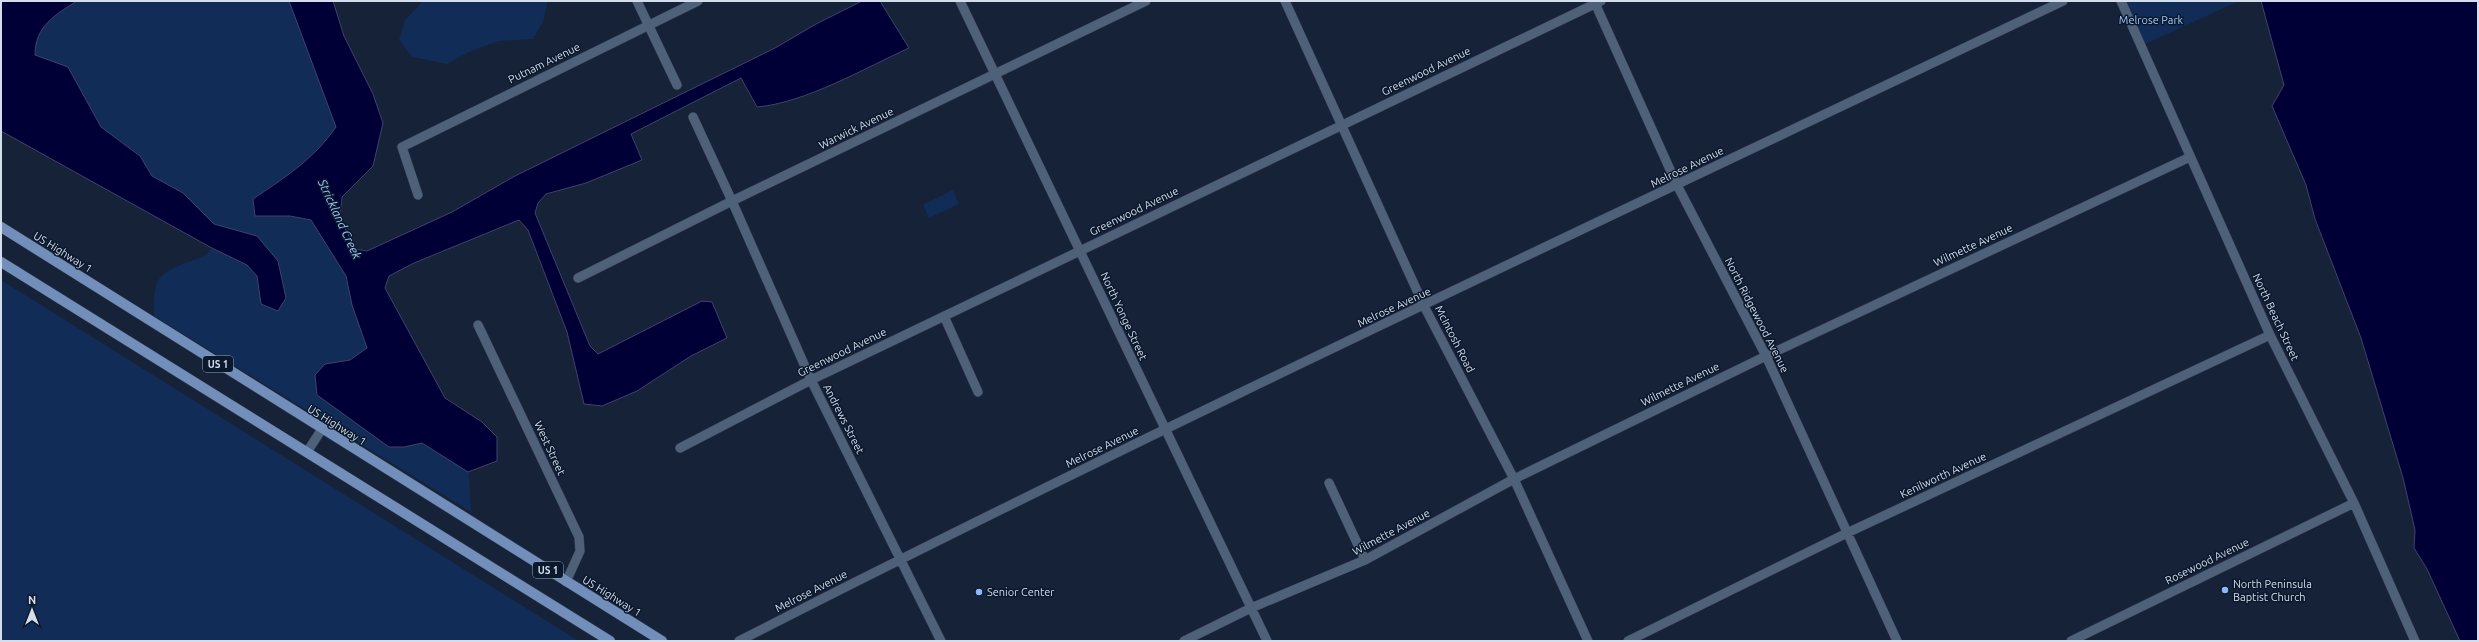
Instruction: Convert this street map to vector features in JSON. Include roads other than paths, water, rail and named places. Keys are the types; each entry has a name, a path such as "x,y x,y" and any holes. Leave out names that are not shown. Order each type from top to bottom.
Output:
{"main road":[{"name":"US Highway 1","path":"1,227 662,641"},
{"name":"US 1","path":"1,262 610,641"}],"street":[{"path":"637,1 677,85"},
{"name":"Putnam Avenue","path":"418,195 402,147 698,1"},
{"name":"North Yonge Street","path":"960,1 1266,641"},
{"name":"Warwick Avenue","path":"578,278 732,201 1146,1"},
{"name":"McIntosh Road","path":"1285,1 1424,306 1514,479 1588,641"},
{"name":"Melrose Avenue","path":"739,641 901,558 1164,430 2063,1"},
{"name":"North Beach Street","path":"2121,1 2270,335 2354,503 2415,641"},
{"name":"Greenwood Avenue","path":"680,448 811,380 1597,2"},
{"name":"North Ridgewood Avenue","path":"1597,2 1677,185 1766,356 1897,641"},
{"name":"Andrews Street","path":"693,117 811,380 901,558 941,641"},
{"name":"Wilmette Avenue","path":"1184,641 1251,608 1365,560 1514,479 1766,356 2190,157"},
{"path":"944,316 978,392"},
{"name":"West Street","path":"478,325 579,537 580,551 566,582"},
{"name":"Kenilworth Avenue","path":"1628,641 1847,533 2270,335"},
{"path":"306,452 322,429"},
{"path":"1329,483 1365,560"},
{"name":"Rosewood Avenue","path":"2071,641 2354,503"}],"water":[{"path":"1,1 77,1 61,11 42,29 38,36 35,55 68,67 101,127 140,156 152,176 183,193 214,224 257,236 278,261 286,298 278,311 261,304 257,276 247,265 210,247 1,131"},
{"name":"Strickland Creek","path":"289,1 333,1 344,36 373,94 383,123 373,166 342,197 340,218 355,249 367,251 452,212 513,177 775,48 816,24 862,1 880,1 909,48 815,92 776,104 757,107 741,78 631,134 642,160 586,183 546,194 538,203 535,213 590,346 598,354 702,301 712,302 727,338 691,356 637,391 602,406 584,404 567,332 528,230 519,220 414,263 389,276 385,288 445,398 482,422 497,437 497,461 468,472 422,443 404,447 389,447 317,395 315,375 325,364 350,360 367,348 352,305 346,276 311,220 290,216 255,216 253,199 298,167 318,149 336,127"},
{"path":"2261,1 2478,1 2478,641 2460,641 2427,569 2414,548 2415,530 2403,478 2361,338 2315,219 2306,185 2272,106 2284,85"}],"place":[{"name":"North Peninsula Baptist Church","path":"2225,590"},
{"name":"Senior Center","path":"979,592"}],"park label":[{"name":"Melrose Park","path":"2151,20"}]}
